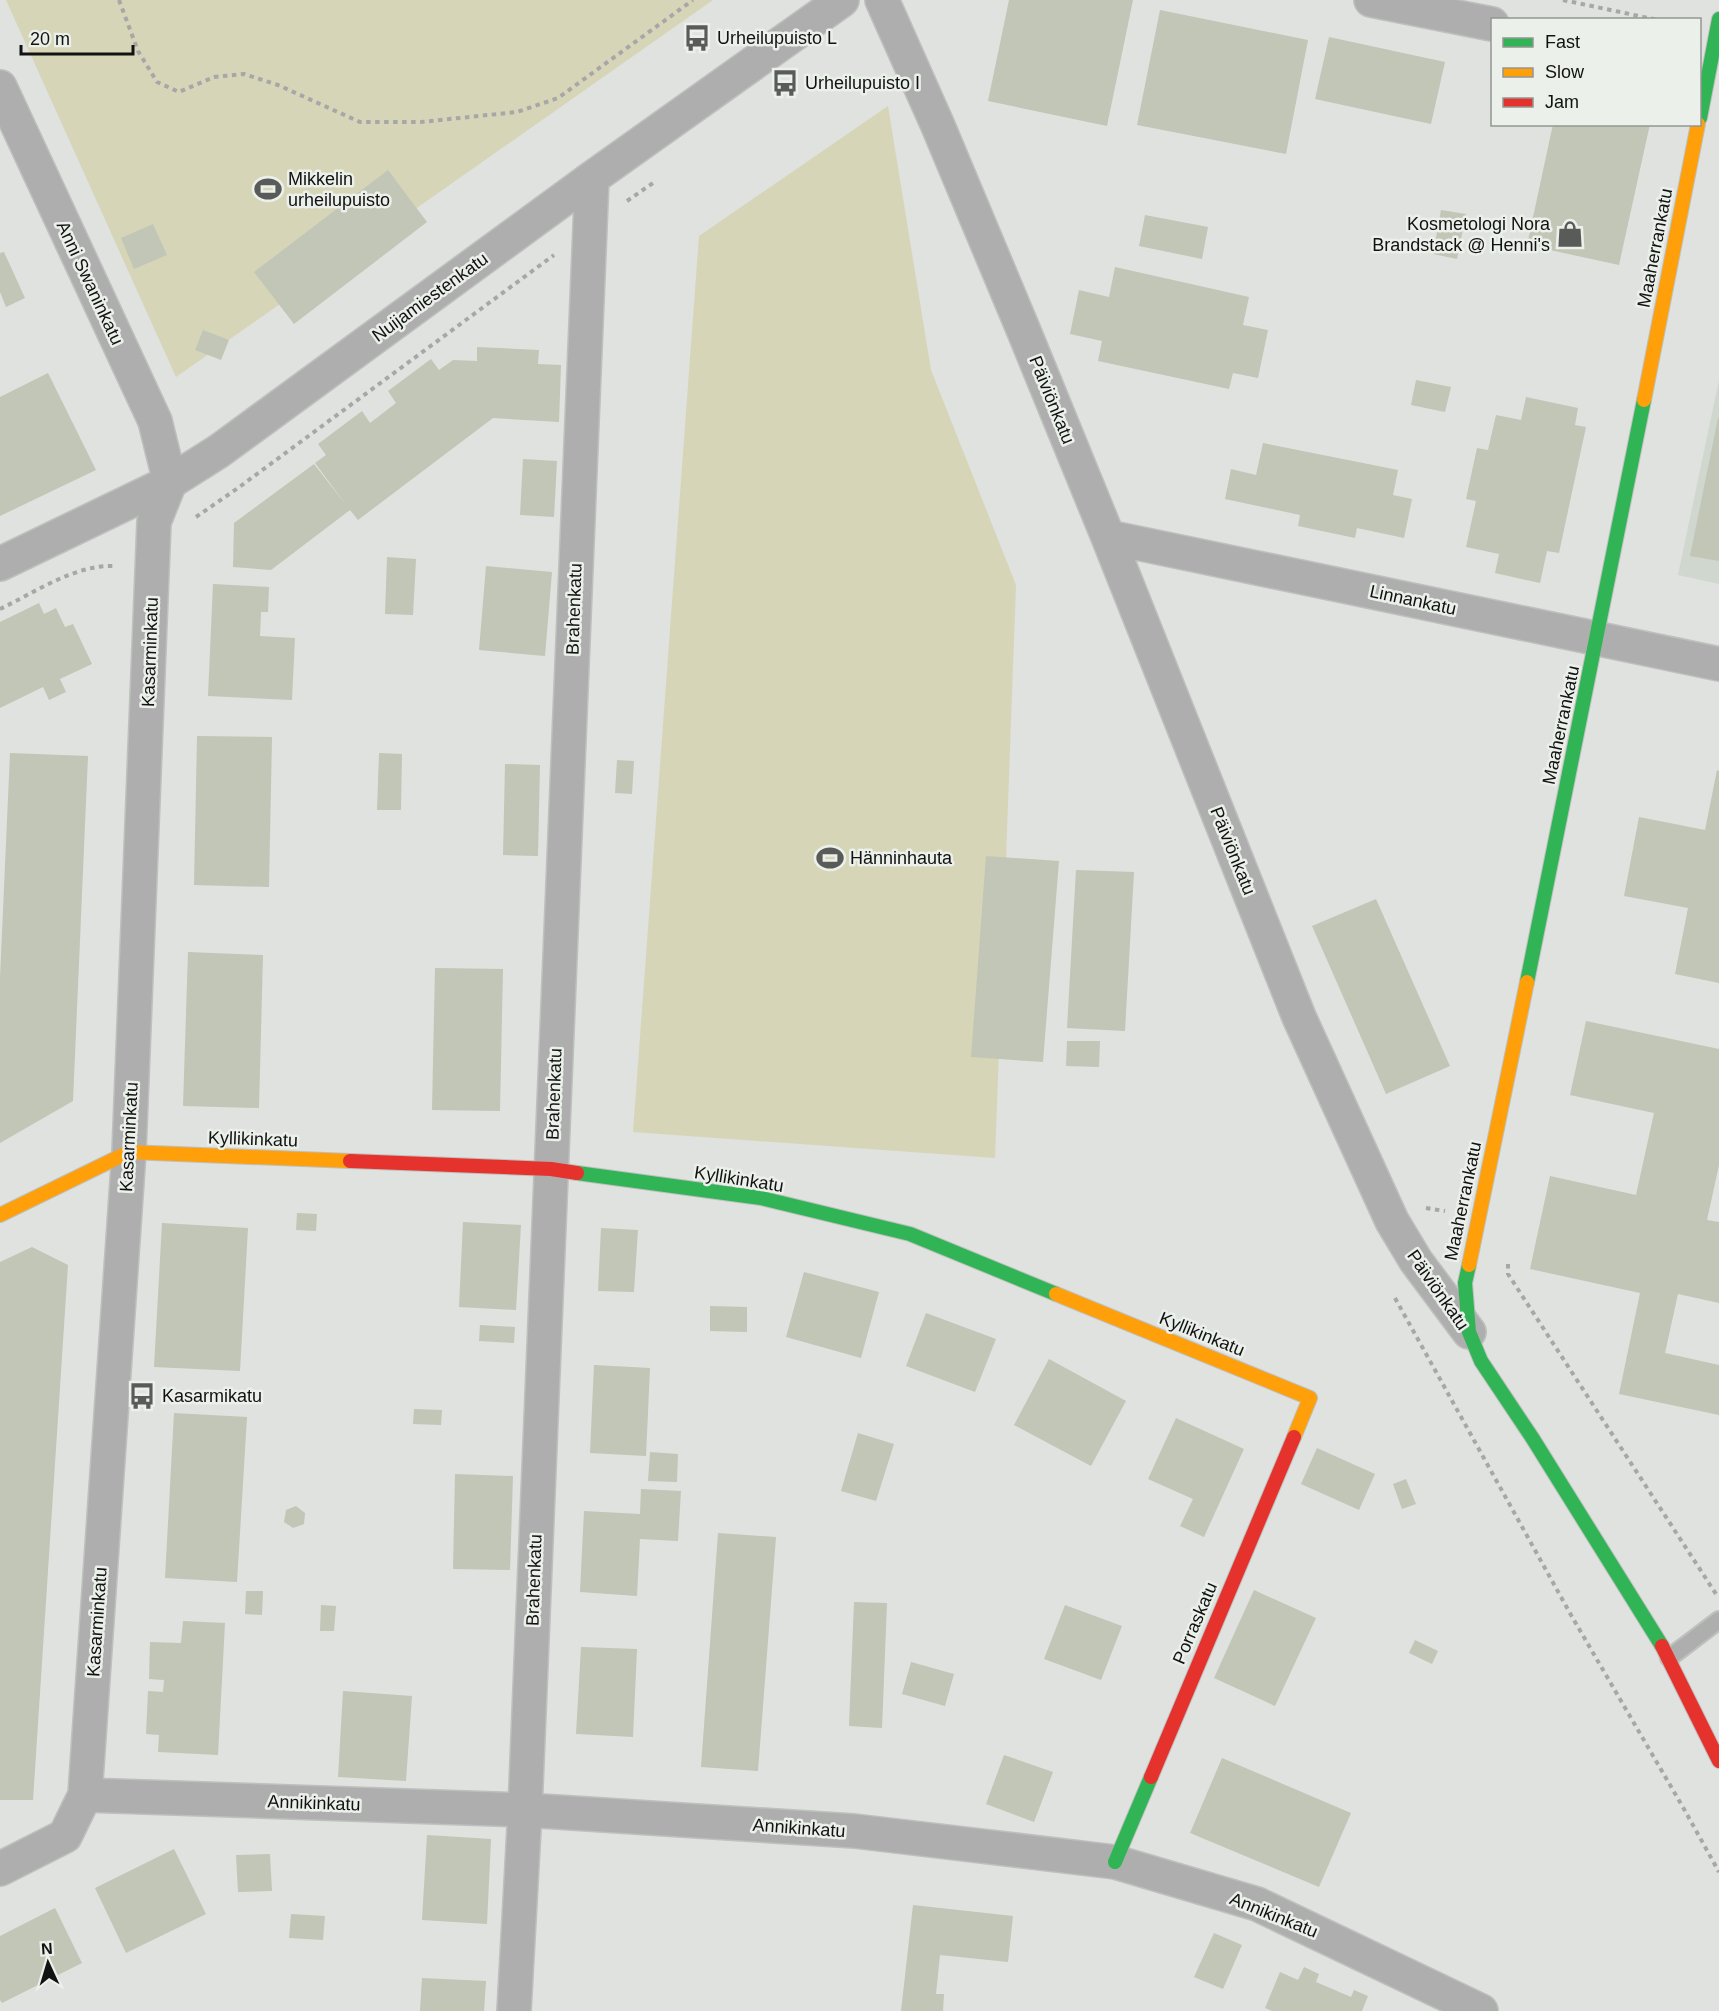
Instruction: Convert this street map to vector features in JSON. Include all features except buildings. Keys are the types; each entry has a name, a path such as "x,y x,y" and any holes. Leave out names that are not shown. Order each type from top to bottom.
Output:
{"main road":[{"path":"1701,112 1719,19"},
{"name":"Maaherrankatu","path":"1469,1332 1465,1282 1597,639 1698,126"},
{"path":"0,1215 129,1152"},
{"name":"Kyllikinkatu","path":"129,1152 551,1169 761,1198 910,1234 1310,1398"},
{"name":"Päiviönkatu","path":"1469,1332 1481,1361 1539,1449 1669,1658 1719,1761"},
{"name":"Porraskatu","path":"1115,1862 1310,1398"},
{"name":"Päiviönkatu","path":"1669,1658 1705,1701"}],"street":[{"name":"Nuijamiestenkatu","path":"0,564 170,482 229,444 592,178 842,0"},
{"name":"Päiviönkatu","path":"882,0 942,137 1108,537 1299,1017 1392,1221 1416,1261 1469,1332"},
{"path":"1371,0 1491,24"},
{"name":"Anni Swaninkatu","path":"0,87 155,421 170,482"},
{"name":"Brahenkatu","path":"514,2011 525,1810 592,178"},
{"name":"Kasarminkatu","path":"85,1795 129,1152 154,522 170,482"},
{"name":"Linnankatu","path":"1108,537 1719,664"},
{"path":"0,1869 65,1836 85,1795"},
{"name":"Annikinkatu","path":"85,1795 525,1810 854,1831 1115,1862 1257,1904 1481,2011"}],"lane":[{"path":"1669,1658 1719,1620"}],"path":[{"path":"119,0 138,51 157,82 178,92 214,77 244,74 278,85 360,122 421,122 517,112 558,98 693,0"},
{"path":"1563,0 1648,18"},
{"path":"238,488 657,179"},
{"path":"0,609 86,568 102,565 153,567"},
{"path":"1392,1221 1428,1208 1478,1218"},
{"path":"1507,1258 1509,1274 1719,1598"},
{"path":"1391,1290 1571,1615 1719,1872"}],"shaded area":[{"name":"Mikkelin urheilupuisto","path":"6,0 713,0 176,377"},
{"name":"Hänninhauta","path":"888,106 931,370 1016,585 995,1158 633,1132 699,236"},
{"path":"1719,380 1719,584 1678,575"}],"traffic: fast":[{"path":"1701,113 1719,19"},
{"path":"1527,982 1644,400"},
{"path":"577,1173 761,1198 910,1234 1056,1294"},
{"path":"1469,1265 1465,1283 1469,1332 1481,1361 1533,1439 1662,1646"},
{"path":"1115,1862 1151,1777"}],"traffic: slow":[{"path":"1644,400 1698,126"},
{"path":"1469,1265 1527,982"},
{"path":"0,1215 129,1152 350,1161"},
{"path":"1056,1294 1310,1398 1294,1437"}],"traffic: jam":[{"path":"350,1161 551,1169 577,1173"},
{"path":"1151,1777 1294,1437"},
{"path":"1662,1646 1719,1761"}],"place":[{"name":"Urheilupuisto L","path":"697,38"},
{"name":"Urheilupuisto I","path":"785,83"},
{"name":"Mikkelin urheilupuisto","path":"268,189"},
{"name":"Kosmetologi Nora Brandstack @ Henni's","path":"1570,234"},
{"name":"Hänninhauta","path":"830,858"},
{"name":"Kasarmikatu","path":"142,1396"}]}
